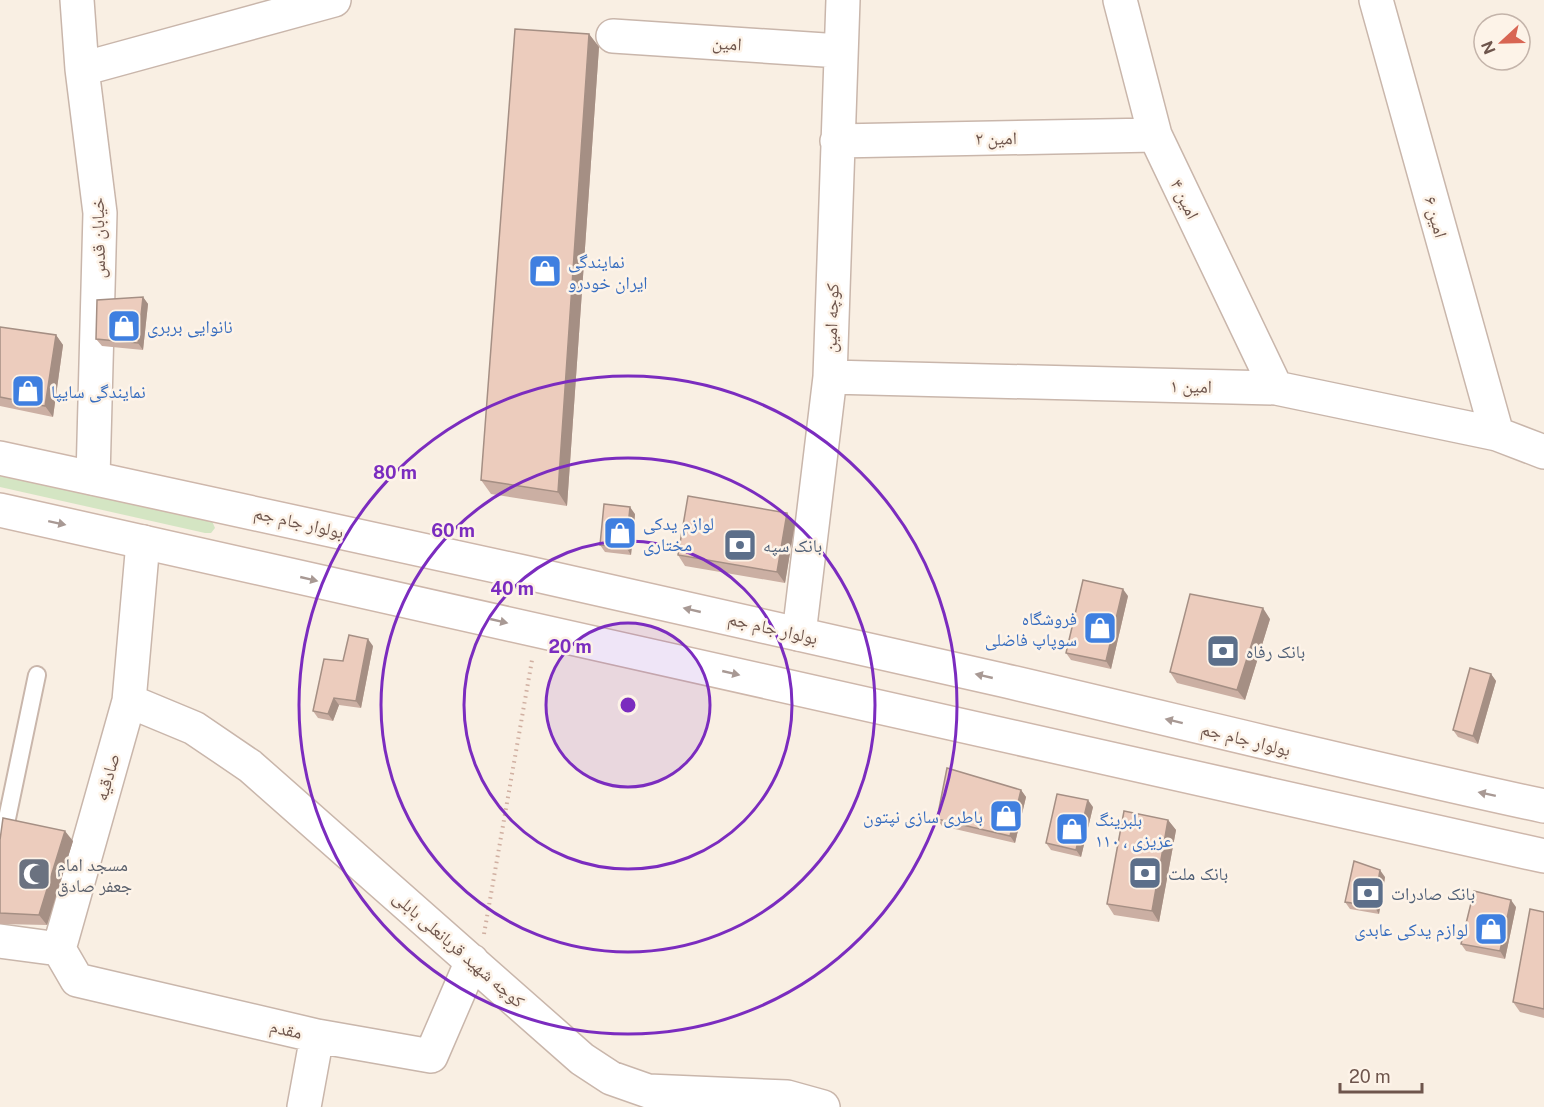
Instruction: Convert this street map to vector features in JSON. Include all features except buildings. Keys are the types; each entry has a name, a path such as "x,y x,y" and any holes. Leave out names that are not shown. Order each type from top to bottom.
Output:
{"street":[{"name":"خیابان قدس","path":"77,0 82,69 100,213 93,478"},
{"path":"82,69 334,0"},
{"name":"کوچه امین","path":"799,634 830,377 843,0"},
{"name":"امین ۴","path":"1120,0 1155,135 1276,388"},
{"name":"امین ۶","path":"1376,0 1497,434"},
{"name":"امین","path":"613,36 840,51"},
{"name":"امین ۲","path":"837,141 1155,135"},
{"name":"امین ۱","path":"830,377 1276,388 1497,434 1544,452"},
{"name":"بولوار جام جم","path":"0,458 269,515 799,634 1381,771 1544,806"},
{"path":"0,510 1544,856"},
{"path":"259,567 269,515"},
{"name":"صادقیه","path":"59,949 129,701 143,542"},
{"name":"کوچه شهید قربانعلی بابلی","path":"129,701 194,728 250,766 582,1059 611,1078 648,1091 787,1097 823,1107"},
{"path":"1366,817 1381,771"},
{"path":"0,941 59,949"},
{"name":"مقدم","path":"59,949 77,980 317,1036 431,1056 475,963"},
{"path":"304,1107 317,1036"}],"lane":[{"path":"0,852 37,675"}],"path":[{"path":"475,963 538,630"}],"green space":[{"path":"0,473 212,521 215,528 211,533 205,533 0,487"}],"place":[{"name":"نمایندگی ایران خودرو","path":"545,271"},
{"name":"نانوایی بربری","path":"124,326"},
{"name":"نمایندگی سایپا","path":"28,391"},
{"name":"لوازم یدکی مختاری","path":"620,533"},
{"name":"بانک سپه","path":"740,545"},
{"name":"فروشگاه سوپاپ فاضلی","path":"1100,628"},
{"name":"بانک رفاه","path":"1223,651"},
{"name":"باطری سازی نپتون","path":"1006,816"},
{"name":"بلبرینگ ۱۱۰ ، عزیزی","path":"1072,829"},
{"name":"بانک ملت","path":"1145,873"},
{"name":"مسجد امام جعفر صادق","path":"34,874"},
{"name":"بانک صادرات","path":"1368,893"},
{"name":"لوازم یدکی عابدی","path":"1491,929"}]}
